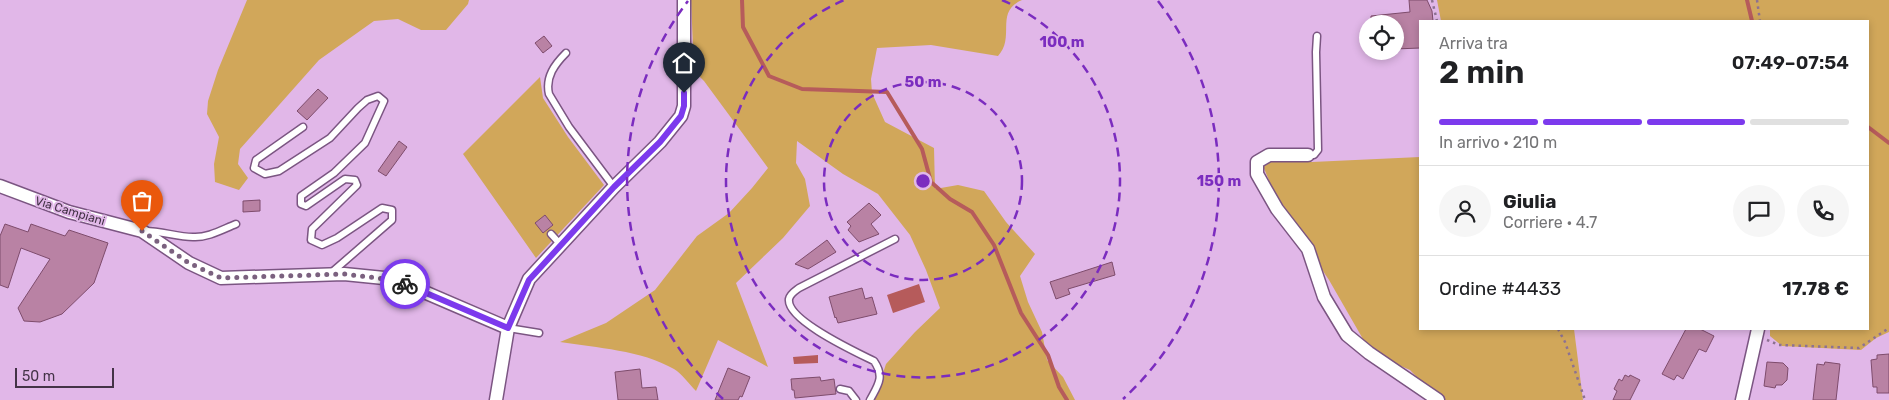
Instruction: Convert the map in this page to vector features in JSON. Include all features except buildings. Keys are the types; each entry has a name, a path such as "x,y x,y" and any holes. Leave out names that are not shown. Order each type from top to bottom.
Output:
{"street":[{"path":"496,400 508,328 529,280 614,187 660,142 681,116 684,106 684,0"},
{"path":"1308,155 1269,155 1257,162 1257,174 1277,210 1308,249 1324,296 1346,335 1369,354 1438,400"},
{"name":"Via Campiani","path":"0,186 69,212 142,231 189,263 221,278 344,274 394,280 508,328"},
{"path":"1742,400 1758,332"}],"lane":[{"path":"1308,155 1314,155 1318,150 1317,36"},
{"path":"566,53 556,62 550,76 549,94 569,127 614,187"},
{"path":"304,127 256,160 254,168 265,174 279,171 330,138 367,100 378,96 384,100 365,143 334,173 301,196 301,204 306,206 345,179 355,180 357,185 312,229 311,240 322,245 353,228 382,208 392,210 392,220 330,274"},
{"path":"142,231 160,231 194,238 210,235 236,224"},
{"path":"551,234 561,244"},
{"path":"870,400 880,380 879,369 874,361 818,332 792,312 789,301 790,295 799,288 896,239"},
{"path":"508,328 539,332"},
{"path":"840,389 849,392 856,400"}],"path":[{"path":"1432,0 1437,20"},
{"path":"1757,0 1760,20"},
{"path":"1758,332 1778,345 1859,348 1889,328"},
{"path":"1559,330 1565,342 1585,400"}],"shaded area":[{"path":"247,0 469,0 468,4 446,30 421,30 398,19 374,21 319,60 240,149 238,164 248,178 239,190 215,182 214,164 219,137 207,114 208,101 218,70"},
{"path":"691,0 1022,0 1009,11 1005,41 1003,49 998,56 931,45 877,48 871,79 872,93 885,122 934,148 935,189 958,185 984,191 1006,222 1035,254 1020,276 1028,302 1042,332 1047,360 1063,377 1075,400 874,400 886,364 940,308 910,235 878,194 843,174 797,141 796,163 805,179 810,206 783,238 736,283 768,367 718,340 696,391 683,376 661,363 633,354 560,342 606,323 655,290 697,236 729,213 768,168 704,81 694,71"},
{"path":"1437,0 1889,0 1889,332 1876,338 1861,350 1782,346 1770,336 1770,330 1869,330 1869,20 1441,20"},
{"path":"540,77 543,98 568,137 604,185 536,258 463,154"},
{"path":"1419,157 1419,330 1574,330 1583,400 1442,400 1437,398 1410,370 1371,353 1329,280 1280,207 1263,166 1273,159 1312,162"},
{"path":"919,284 925,302 893,313 887,295"},
{"path":"818,355 818,363 794,364 793,357"}],"waterway":[{"path":"742,0 743,27 769,76 802,89 887,92 922,149 931,182 950,199 972,212 994,245 1021,313 1048,355 1059,387 1067,400"},
{"path":"1747,0 1752,20"},
{"path":"1869,128 1889,143"}],"way so far":[{"path":"142,231 189,263 221,278 344,274 394,280 405,284"}],"route":[{"path":"405,284 508,328 529,280 614,187 660,142 681,116 684,106 684,93"}]}
